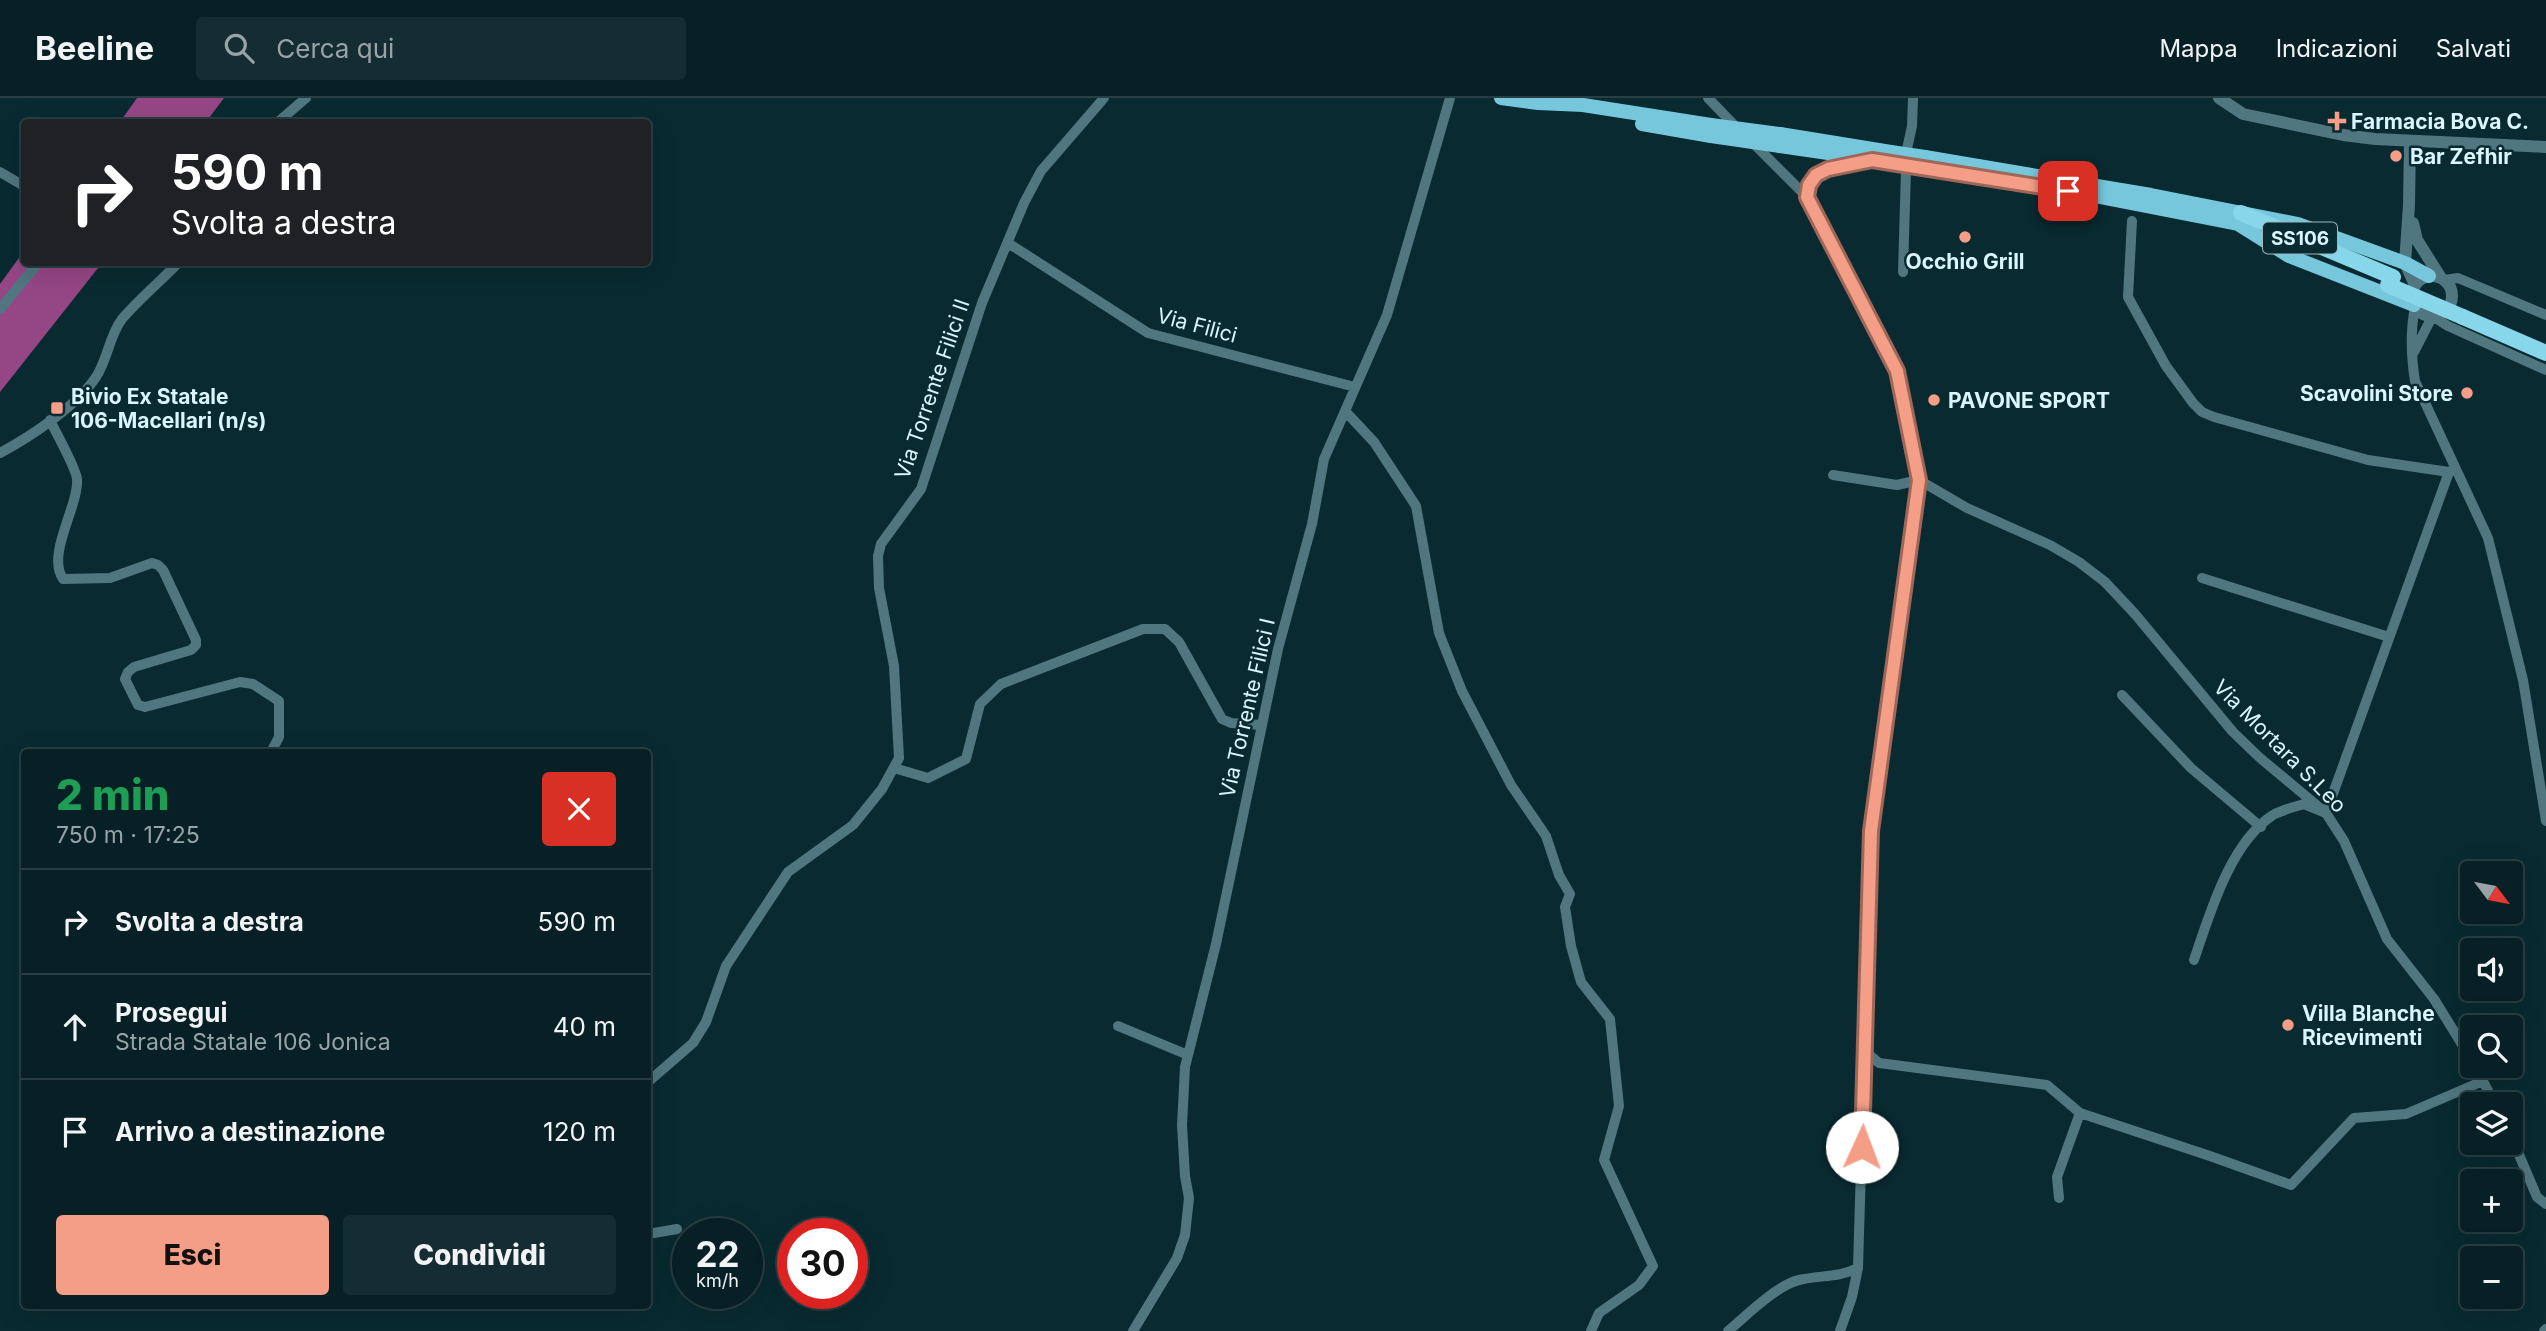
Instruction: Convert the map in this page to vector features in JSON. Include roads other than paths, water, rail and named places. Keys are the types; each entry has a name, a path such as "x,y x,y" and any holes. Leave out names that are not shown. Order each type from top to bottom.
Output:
{"highway":[{"name":"SS106","path":"2240,218 2465,313 2546,353"},
{"name":"SS106","path":"2465,313 2546,341"}],"main road":[{"name":"SS106","path":"1501,98 1583,105 1711,131 2151,195 2240,218"},
{"name":"SS106","path":"1780,140 1872,160 1890,157"},
{"path":"1808,191 1816,175 1828,169 1872,160"},
{"path":"2240,218 2298,224 2405,263 2438,278"},
{"path":"2240,218 2289,256 2414,306"}],"street":[{"path":"282,119 306,98"},
{"name":"Via Torrente Filici II","path":"651,1079 693,1043 706,1022 726,966 788,872 853,825 882,789 899,758 894,666 880,588 878,556 881,544 921,489 982,303 1024,203 1041,171 1104,98"},
{"name":"Via Torrente Filici I","path":"1133,1331 1177,1258 1185,1235 1189,1198 1182,1125 1185,1067 1216,944 1278,649 1312,524 1324,458 1387,315 1450,98"},
{"path":"1708,98 1808,191 1897,371 1919,480 1871,831 1857,1268 1852,1297 1840,1331"},
{"path":"1907,149 1912,126 1913,98"},
{"path":"2219,98 2244,114 2343,135 2546,147"},
{"path":"2410,141 2405,263 2415,285 2412,293 2412,359 2415,382 2452,471 2487,538 2523,680 2542,774 2546,821"},
{"path":"1903,272 1906,170"},
{"path":"0,172 21,184"},
{"path":"2409,205 2417,240 2438,278 2451,288 2452,302 2447,310 2433,317 2412,359"},
{"path":"2132,220 2128,297 2166,366 2202,412 2368,460 2452,471"},
{"name":"Via Filici","path":"1007,243 1148,333 1355,387"},
{"path":"0,309 36,266"},
{"path":"0,453 50,420 84,391 97,376 113,333 123,318 175,266"},
{"path":"2415,285 2438,278 2458,278 2546,315"},
{"path":"2414,306 2422,314 2546,370"},
{"path":"1345,411 1374,442 1416,506 1439,632 1468,703 1511,785 1546,836 1559,875 1570,894 1564,907 1581,982 1610,1018 1619,1106 1604,1160 1653,1266 1639,1285 1599,1313 1591,1331"},
{"path":"50,420 75,470 77,481 61,537 58,572 63,579 110,578 152,563 158,565 163,570 196,640 196,645 191,650 134,667 128,672 125,680 138,705 145,707 240,682 253,684 279,701 279,737 273,749"},
{"path":"2194,960 2210,912 2242,843 2273,815 2304,804 2326,814 2452,471"},
{"path":"1833,475 1897,485 1919,480"},
{"name":"Via Mortara S.Leo","path":"1919,480 1967,508 2050,545 2105,582 2135,614 2232,732 2326,814 2344,841 2387,939 2434,999 2460,1041"},
{"path":"2202,578 2389,637"},
{"path":"894,768 928,778 966,759 980,704 1000,684 1143,629 1165,629 1179,642 1222,719 1231,723 1261,725"},
{"path":"2122,695 2191,768 2260,827"},
{"path":"1118,1026 1188,1055"},
{"path":"1866,1052 1879,1063 2047,1086 2080,1113 2291,1185 2354,1118 2406,1114 2483,1081"},
{"name":"Via Mortara S.Leo","path":"2481,1078 2489,1092"},
{"path":"2059,1198 2057,1177 2080,1113"},
{"path":"2519,1155 2537,1197 2546,1204"},
{"path":"651,1233 672,1230"},
{"path":"1728,1331 1759,1304 1797,1280 1845,1274 1857,1268"}],"place":[{"name":"Farmacia Bova C.","path":"2337,121"},
{"name":"Bar Zefhir","path":"2396,156"},
{"name":"Occhio Grill","path":"1965,237"},
{"name":"Scavolini Store","path":"2467,393"},
{"name":"PAVONE SPORT","path":"1934,400"},
{"name":"Bivio Ex Statale 106-Macellari (n/s)","path":"57,408"},
{"name":"Villa Blanche Ricevimenti","path":"2288,1025"}]}
